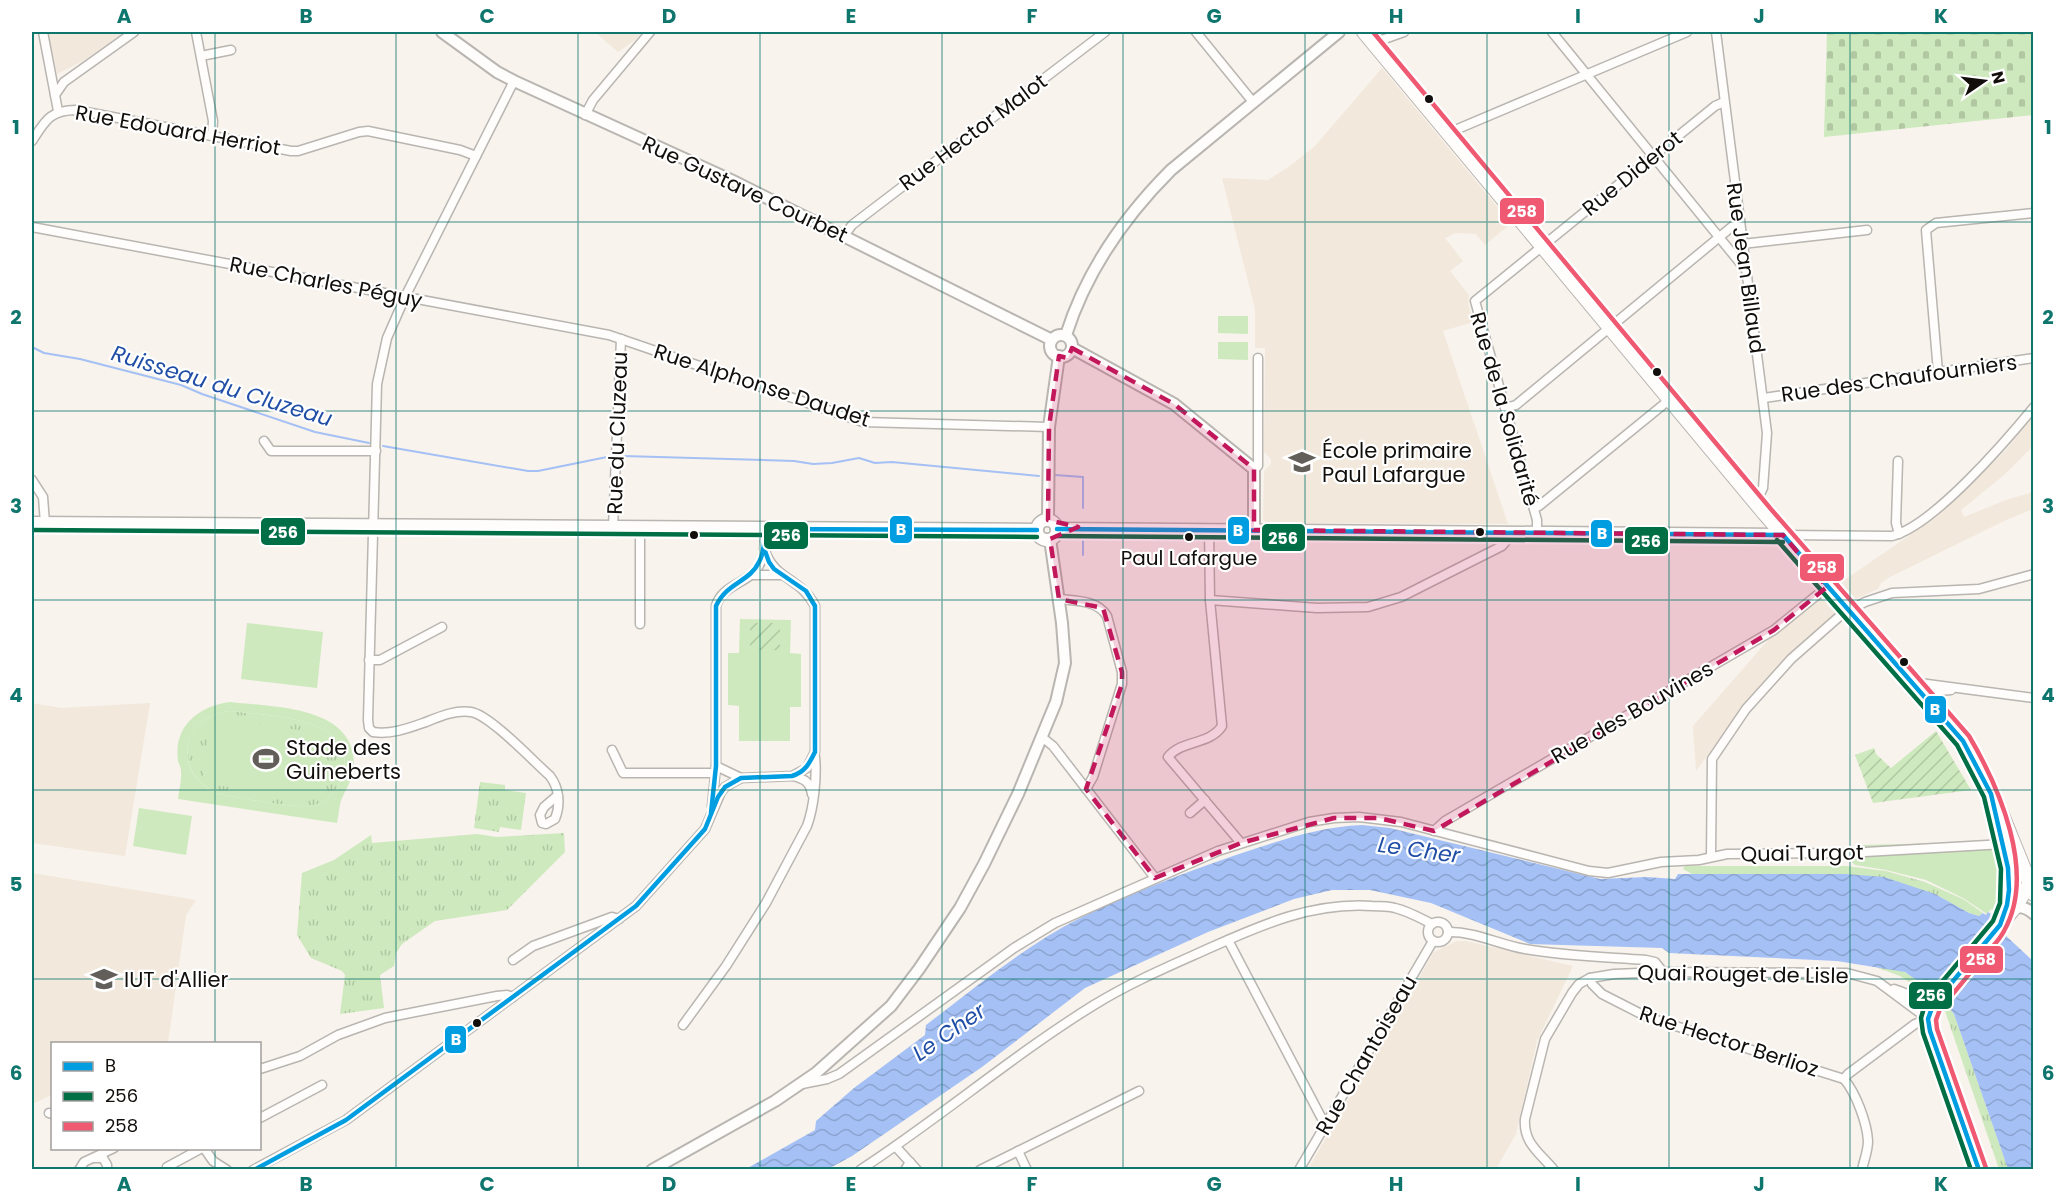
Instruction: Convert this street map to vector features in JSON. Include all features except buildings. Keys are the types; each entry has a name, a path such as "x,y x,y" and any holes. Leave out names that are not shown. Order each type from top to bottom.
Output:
{"main road":[{"path":"1364,32 1755,504 1963,741 2002,815 2031,878 2016,913 1934,1000 1928,1019 1930,1031 1979,1170"},
{"path":"32,523 1037,530 1039,524 1051,529 1783,535"},
{"path":"1990,794 2002,838 2009,890 2016,913"}],"street":[{"path":"43,32 58,111"},
{"path":"55,95 64,82 134,32"},
{"path":"196,32 213,121 212,136"},
{"name":"Rue Gustave Courbet","path":"442,32 497,72 514,81 731,180 1052,340"},
{"path":"585,115 593,100 650,32"},
{"name":"Rue Hector Malot","path":"844,236 852,225 1105,32"},
{"path":"1197,32 1253,102"},
{"path":"1066,335 1072,315 1098,261 1121,226 1149,192 1171,170 1339,32"},
{"path":"1373,43 1404,32"},
{"path":"1552,32 1746,270"},
{"path":"1448,133 1687,32"},
{"name":"Rue Jean Billaud","path":"1716,32 1767,433 1763,488 1755,504"},
{"path":"201,56 231,50"},
{"path":"52,80 64,82"},
{"path":"514,81 405,297 387,338 379,372 369,660 369,728 373,732 393,732 450,713 473,712 482,716 550,776 557,787 558,795"},
{"name":"Rue Diderot","path":"1542,246 1715,106 1724,102"},
{"name":"Rue Edouard Herriot","path":"32,141 45,122 58,111 76,110 291,151 368,131 460,150 476,156"},
{"path":"1938,372 1926,230 1936,223 2034,213"},
{"path":"1505,408 1516,405 1740,220"},
{"name":"Rue Charles Péguy","path":"32,227 621,339"},
{"path":"1742,244 1867,230"},
{"name":"Rue de la Solidarité","path":"1537,532 1534,508 1475,301 1542,246"},
{"path":"1057,335 1066,335 1072,342 1072,348 1066,356 1059,356 1051,350 1052,340 1057,335"},
{"name":"Rue Alphonse Daudet","path":"621,339 863,422 1049,427"},
{"name":"Rue du Cluzeau","path":"613,528 621,339"},
{"path":"1072,348 1174,404 1254,469"},
{"path":"652,1170 775,1101 825,1066 891,1006 919,969 975,882 1043,738 1056,702 1065,663 1051,529 1049,427 1059,356"},
{"path":"1254,530 1254,469 1258,466 1258,358"},
{"name":"Rue des Chaufourniers","path":"1764,398 2034,358"},
{"path":"1534,508 1669,400"},
{"path":"1783,535 1895,535 1942,504 1993,453 2034,407"},
{"path":"264,441 271,451 376,451"},
{"path":"1895,535 1898,461"},
{"path":"32,480 43,497 45,523"},
{"path":"640,528 640,624"},
{"path":"683,1025 726,966 766,903 807,826 811,814 812,794 816,783 814,752 815,606 806,591 782,575 769,562 765,550 765,529"},
{"path":"1209,530 1210,600 1222,726 1213,735 1173,750 1168,757 1241,843"},
{"path":"1210,600 1317,608 1368,607 1401,597 1492,551 1507,540 1510,532"},
{"path":"711,816 715,770 716,606 721,594 752,575 765,550"},
{"path":"1711,857 1712,759 1746,709 1791,658 1847,611 1892,592 1979,589 2034,574"},
{"path":"752,575 782,575"},
{"name":"Rue des Bouvines","path":"1434,831 1444,821 1774,630 1827,587"},
{"path":"1059,598 1094,604 1102,608 1107,616 1122,672 1122,684 1093,777 1086,789"},
{"path":"369,660 380,660 442,627"},
{"path":"1912,682 2034,698"},
{"path":"1933,706 1933,696 1940,691 1960,689"},
{"path":"1043,738 1053,746 1155,878"},
{"path":"612,750 623,773 715,770 741,778 792,776 802,778 808,783 812,794"},
{"path":"792,776 807,768 814,752"},
{"path":"254,1170 346,1120 636,906 705,829 725,787 741,778"},
{"path":"1190,813 1205,800"},
{"name":"Quai Turgot","path":"799,1085 839,1074 1014,948 1055,922 1241,843 1309,822 1334,818 1379,818 1590,871 1619,872 1661,862 1699,860 1727,854 1848,853 1987,845 2002,838"},
{"path":"2002,838 2006,839 2012,861 2031,878"},
{"path":"1987,845 1996,849 2006,859"},
{"path":"860,1170 896,1147 967,1093 1093,1005 1137,980 1260,925 1294,913 1319,908 1357,905 1392,907 1432,924 1438,922 1444,924 1448,932 1442,942 1433,941 1428,933 1432,924"},
{"path":"513,960 533,946 612,917 619,919"},
{"path":"1448,932 1466,933 1538,952 1646,960 1655,962 1663,972"},
{"path":"1228,940 1321,1117 1326,1121"},
{"name":"Rue Chantoiseau","path":"1299,1170 1433,941"},
{"name":"Quai Rouget de Lisle","path":"1590,978 1614,974 1663,972 1846,973 1877,981 1888,987 1928,1019"},
{"path":"1554,1170 1527,1138 1524,1129 1525,1119 1542,1045 1572,993 1579,984 1590,978"},
{"name":"Rue Hector Berlioz","path":"1590,978 1592,984 1602,994 1647,1017 1845,1079"},
{"path":"1888,987 1917,999 1934,1000"},
{"path":"261,1069 300,1056 338,1035 385,1018 496,996 513,997"},
{"path":"1862,1170 1867,1149 1866,1131 1856,1098 1845,1079 1848,1074 1915,1024 1928,1019"},
{"path":"261,1117 322,1085"},
{"path":"980,1170 1139,1091"},
{"path":"896,1147 908,1166 917,1170"},
{"path":"79,1170 84,1162 111,1150"},
{"path":"107,1167 113,1150"},
{"path":"167,1167 201,1150"},
{"path":"204,1150 213,1161 227,1170"},
{"path":"1018,1151 1027,1170"},
{"path":"93,1158 103,1158 107,1167"}],"highlighted area":[{"path":"1072,348 1174,404 1254,469 1254,530 1783,535 1827,587 1774,630 1434,831 1379,818 1334,818 1241,843 1155,878 1086,789 1122,684 1122,672 1103,608 1059,599 1050,539 1078,527 1048,520 1049,427 1059,356 1068,358"}],"shaded area":[{"path":"48,32 124,32 83,61 57,74"},
{"path":"595,32 642,32 618,52"},
{"path":"1382,68 1509,221 1506,223 1508,226 1485,245 1476,234 1456,233 1445,238 1463,261 1450,271 1469,295 1468,303 1473,322 1443,331 1508,524 1267,523 1263,520 1264,471 1271,464 1271,459 1264,452 1265,348 1255,348 1255,309 1222,178 1268,180 1290,166 1315,146"},
{"path":"2033,417 2033,446 2004,475 1961,510 1964,517 2033,492 2033,509 1888,578 1881,583 1878,589 1853,600 1850,597 1833,610 1835,614 1749,699 1696,771 1693,726 1770,638 1840,583 1935,518 2004,452"},
{"path":"32,703 61,708 150,703 125,856 32,843"},
{"name":"IUT d'Allier","path":"32,873 196,900 186,915 168,1042 51,1042 51,1095 32,1104"},
{"path":"1457,941 1466,941 1573,966 1537,1041 1516,1134 1496,1169 1308,1169 1434,952"}],"green space":[{"path":"1827,32 2033,32 2033,115 1824,137"},
{"path":"1218,316 1248,316 1248,334 1218,333"},
{"path":"1218,342 1248,342 1248,360 1218,359"},
{"path":"740,619 791,620 790,653 801,654 801,707 790,707 790,741 739,741 739,706 728,705 728,653 739,653"},
{"path":"247,623 323,632 317,688 241,679"},
{"path":"750,623 780,623 780,650 750,650"},
{"path":"230,702 288,708 326,720 341,731 351,745 354,769 341,802 337,823 178,799 181,768 178,761 178,749 184,728 199,713","holes":["231,711 288,718 308,723 325,731 338,742 344,757 342,777 338,786 323,801 314,805 294,806 218,794 203,785 193,773 188,760 188,746 192,734 201,723 214,715"]},
{"name":"Stade des Guineberts","path":"231,711 288,718 308,723 325,731 338,742 344,757 342,777 335,791 328,798 314,805 294,806 218,794 203,785 193,773 188,760 188,746 192,733 201,723 214,715"},
{"name":"Stade des Guineberts","path":"212,718 328,734 319,800 202,783"},
{"path":"1936,731 1971,790 1873,803 1855,755 1874,748 1876,754 1891,768"},
{"path":"480,782 505,785 505,790 526,793 521,830 500,827 499,832 474,828"},
{"path":"139,808 192,816 186,855 133,846"},
{"path":"564,833 565,852 507,910 435,921 402,944 396,953 394,966 380,975 384,1008 340,1014 345,975 342,971 311,958 297,935 302,873 334,860 371,835 372,843 477,834 497,837"},
{"path":"1985,842 1996,849 1997,857 2004,857 2006,898 1987,914 1963,898 1926,880 1855,865 1850,860 1850,851 1862,845"},
{"path":"1685,866 1846,866 1886,871 1925,882 1963,899 1983,913 1979,916 1969,913 1935,894 1846,874 1692,874 1683,869"},
{"path":"1873,966 1898,970 1913,977 1932,991 1954,1014 2008,1169 1999,1169 1945,1011 1924,992 1900,976"}],"water":[{"name":"Le Cher","path":"1362,825 1390,828 1600,879 1647,877 1675,879 1678,874 1846,874 1884,877 1935,894 1969,913 1979,916 1983,913 1986,915 1988,912 1991,914 1989,920 2033,961 2033,1169 2008,1169 1954,1014 1932,991 1905,972 1837,961 1669,953 1662,948 1530,944 1431,903 1370,890 1332,890 1294,899 1208,932 1085,988 982,1067 852,1156 828,1169 734,1170 746,1169 815,1130 816,1121 854,1088 925,1035 926,1025 1001,968 1040,941 1080,918 1136,892 1233,856 1312,832"}],"pier":[{"path":"1993,919 2007,932 1946,1008 1927,991 1932,990"}],"waterway":[{"name":"Ruisseau du Cluzeau","path":"32,347 44,353 80,359 181,385 315,432 369,443"},
{"name":"Ruisseau du Cluzeau","path":"383,446 528,471 607,457"},
{"name":"Ruisseau du Cluzeau","path":"623,456 794,461 813,464 859,458 875,463 892,462 1039,476"},
{"name":"Ruisseau du Cluzeau","path":"1055,475 1083,477 1083,508"},
{"name":"Ruisseau du Cluzeau","path":"1083,538 1083,555"}],"transit line":[{"name":"258","path":"1373,32 1770,508 1969,736 2002,805 2010,831 2017,883 2013,908 2000,938 1940,1009 1936,1020 1937,1029 1986,1168"},
{"name":"B","path":"765,529 1037,530"},
{"name":"B","path":"254,1170 346,1120 636,906 705,829 718,797 725,787 741,778 792,776 806,767 815,752 815,606 806,591 774,569 769,562 765,551 765,529"},
{"name":"B","path":"1057,529 1783,535"},
{"name":"256","path":"32,530 1037,537"},
{"name":"B","path":"711,813 716,766 716,606 726,592 755,569 762,555 765,534"},
{"name":"B","path":"1783,535 1963,741 1991,794 2008,868 2007,905 2000,925 1933,1005 1928,1019 1930,1031 1979,1170"},
{"name":"256","path":"1057,536 1783,542"},
{"name":"256","path":"1777,540 1957,745 1984,797 2001,869 2000,903 1993,921 1926,1001 1921,1018 1923,1033 1971,1170"}],"place":[{"name":"École primaire Paul Lafargue","path":"1302,462"},
{"name":"Paul Lafargue","path":"1189,537"},
{"name":"Stade des Guineberts","path":"266,759"},
{"name":"IUT d'Allier","path":"104,979"}]}
